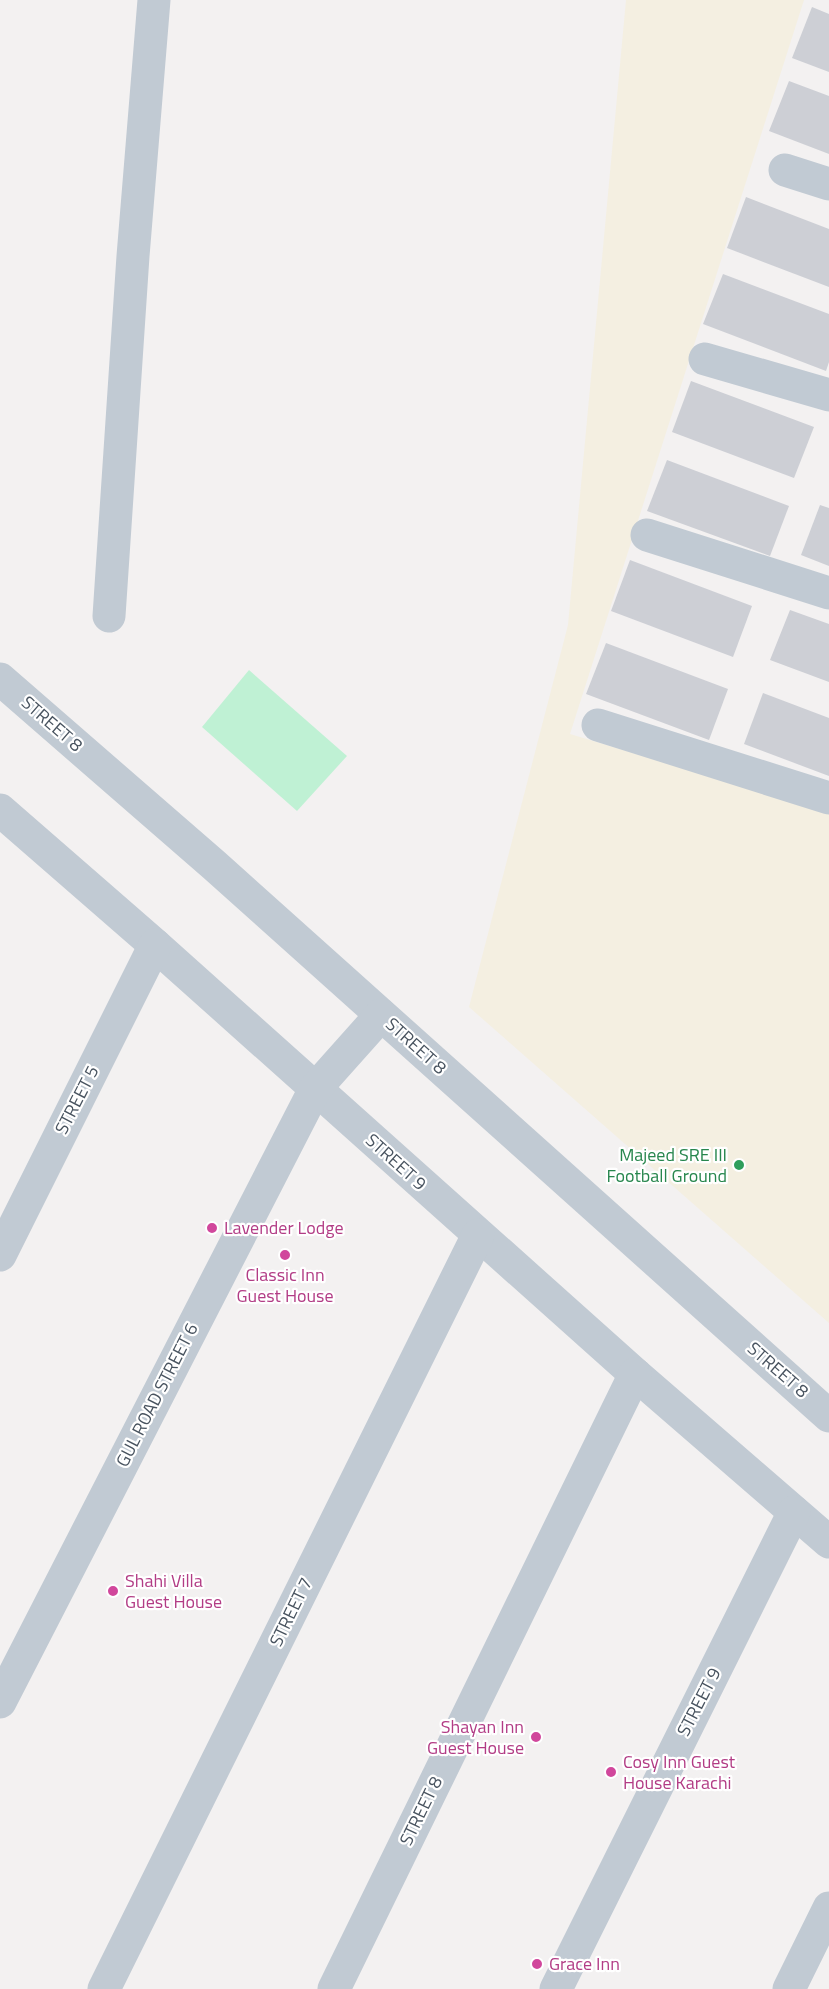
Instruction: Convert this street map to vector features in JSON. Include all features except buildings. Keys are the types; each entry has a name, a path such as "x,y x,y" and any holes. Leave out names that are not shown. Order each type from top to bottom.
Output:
{"street":[{"path":"109,616 133,256 154,0"},
{"path":"785,170 829,184"},
{"path":"705,359 829,395"},
{"path":"647,535 829,593"},
{"name":"STREET 8","path":"0,679 214,865 829,1416"},
{"path":"598,725 829,798"},
{"name":"STREET 9","path":"0,810 155,945 635,1374 829,1542"},
{"name":"STREET 5","path":"0,1255 155,945"},
{"name":"GUL ROAD STREET 6","path":"2,1694 315,1089 381,1015"},
{"name":"STREET 7","path":"104,1989 478,1234"},
{"name":"STREET 8","path":"334,1989 635,1374"},
{"name":"STREET 9","path":"556,1989 794,1512"},
{"path":"789,1989 829,1908"}],"green space":[{"path":"249,670 347,756 297,811 202,727"}],"sand":[{"name":"Majeed SRE III Football Ground","path":"626,0 804,0 570,734 829,812 829,1323 469,1007 568,625"}],"place":[{"name":"Majeed SRE III Football Ground","path":"739,1165"},
{"name":"Lavender Lodge","path":"212,1228"},
{"name":"Classic Inn Guest House","path":"285,1255"},
{"name":"Shahi Villa Guest House","path":"113,1591"},
{"name":"Shayan Inn Guest House","path":"536,1737"},
{"name":"Cosy Inn Guest House Karachi","path":"611,1772"},
{"name":"Grace Inn","path":"537,1964"}]}
